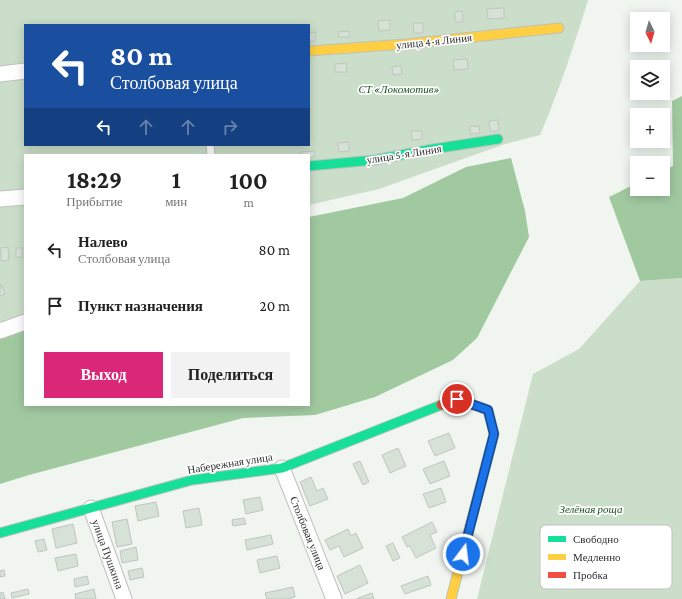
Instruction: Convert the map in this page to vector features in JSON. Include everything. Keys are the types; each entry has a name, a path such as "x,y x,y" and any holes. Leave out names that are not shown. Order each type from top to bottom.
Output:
{"street":[{"name":"улица 4-я Линия","path":"310,51 406,44 559,28"},
{"path":"0,74 24,71"},
{"name":"улица 5-я Линия","path":"310,166 374,160 498,139"},
{"path":"0,199 24,198"},
{"path":"0,331 24,322"},
{"name":"Набережная улица","path":"0,533 192,480 282,468 457,399 488,410 494,434 451,599"},
{"name":"Столбовая улица","path":"282,468 334,599"},
{"name":"улица Пушкина","path":"92,508 124,599"}],"green space":[{"name":"СТ «Локомотив»","path":"0,0 588,0 554,102 540,135 505,144 379,189 310,205 310,154 24,154 24,322 0,331"},
{"name":"Зелёная роща","path":"682,278 682,599 477,599 533,374 579,349 640,281"}],"shaded area":[{"path":"682,96 682,278 640,281 609,197 630,186 630,196 670,196 670,168 673,166 672,101"},
{"path":"511,158 525,211 529,237 477,338 453,360 375,397 315,415 243,418 0,484 0,337 24,328 24,406 310,406 310,217 403,198 466,167"}],"building":[{"path":"504,8 504,18 488,19 487,9"},
{"path":"462,11 463,22 455,22 455,12"},
{"path":"390,20 390,30 379,31 378,21"},
{"path":"413,23 423,23 423,33 414,33"},
{"path":"349,31 349,37 339,37 338,32"},
{"path":"315,32 315,41 310,41 310,33"},
{"path":"467,59 468,69 454,70 453,60"},
{"path":"346,63 347,72 335,72 335,64"},
{"path":"401,66 402,74 393,75 392,67"},
{"path":"498,120 499,131 490,131 489,121"},
{"path":"470,126 479,126 480,133 470,134"},
{"path":"411,131 422,131 422,139 412,140"},
{"path":"349,142 349,151 339,152 338,143"},
{"path":"314,151 314,157 310,158 310,154 301,154 301,152"},
{"path":"8,247 9,260 1,261 1,248"},
{"path":"16,248 22,248 22,257 16,257"},
{"path":"1,284 5,294 0,296 0,285"},
{"path":"449,433 455,448 435,456 428,441"},
{"path":"398,448 406,466 390,473 382,455"},
{"path":"360,461 369,482 363,485 353,464"},
{"path":"444,461 450,476 430,484 423,469"},
{"path":"311,477 317,491 323,488 328,499 310,506 300,482"},
{"path":"441,488 446,502 429,508 423,494"},
{"path":"260,497 263,510 246,514 243,500"},
{"path":"156,502 159,516 138,521 135,506"},
{"path":"199,508 202,525 186,528 183,511"},
{"path":"244,518 246,524 233,526 232,520"},
{"path":"127,519 132,544 117,547 112,522"},
{"path":"432,522 437,532 430,535 436,548 416,558 410,546 407,547 402,537"},
{"path":"73,524 77,543 56,548 52,529"},
{"path":"348,529 351,536 356,533 363,548 344,557 339,546 330,550 325,540"},
{"path":"271,535 273,544 247,550 245,540"},
{"path":"44,539 47,550 38,552 35,541"},
{"path":"393,543 400,558 393,561 386,546"},
{"path":"136,547 138,560 122,563 120,551"},
{"path":"76,554 78,566 58,571 55,558"},
{"path":"277,556 280,568 260,573 257,560"},
{"path":"360,565 368,583 345,594 337,576"},
{"path":"142,568 144,577 130,580 128,571"},
{"path":"4,570 5,576 0,577 0,571"},
{"path":"87,576 89,584 75,587 74,579"},
{"path":"428,576 431,585 405,594 401,586"},
{"path":"293,587 295,597 287,599 267,599 265,593"},
{"path":"28,589 29,594 12,598 11,593"},
{"path":"94,589 96,599 76,599 75,594"},
{"path":"3,592 5,599 0,599 0,593"},
{"path":"372,593 374,599 356,599"}],"traffic: fast":[{"path":"310,166 374,160 498,139"},
{"path":"0,533 192,480 282,468 441,405"}],"traffic: slow":[{"path":"310,51 406,44 559,28"},
{"path":"451,599 465,545"}],"traffic: jam":[{"path":"441,405 457,399 488,410 494,434 465,545"}],"route":[{"path":"457,399 488,410 494,434 463,554"}]}
